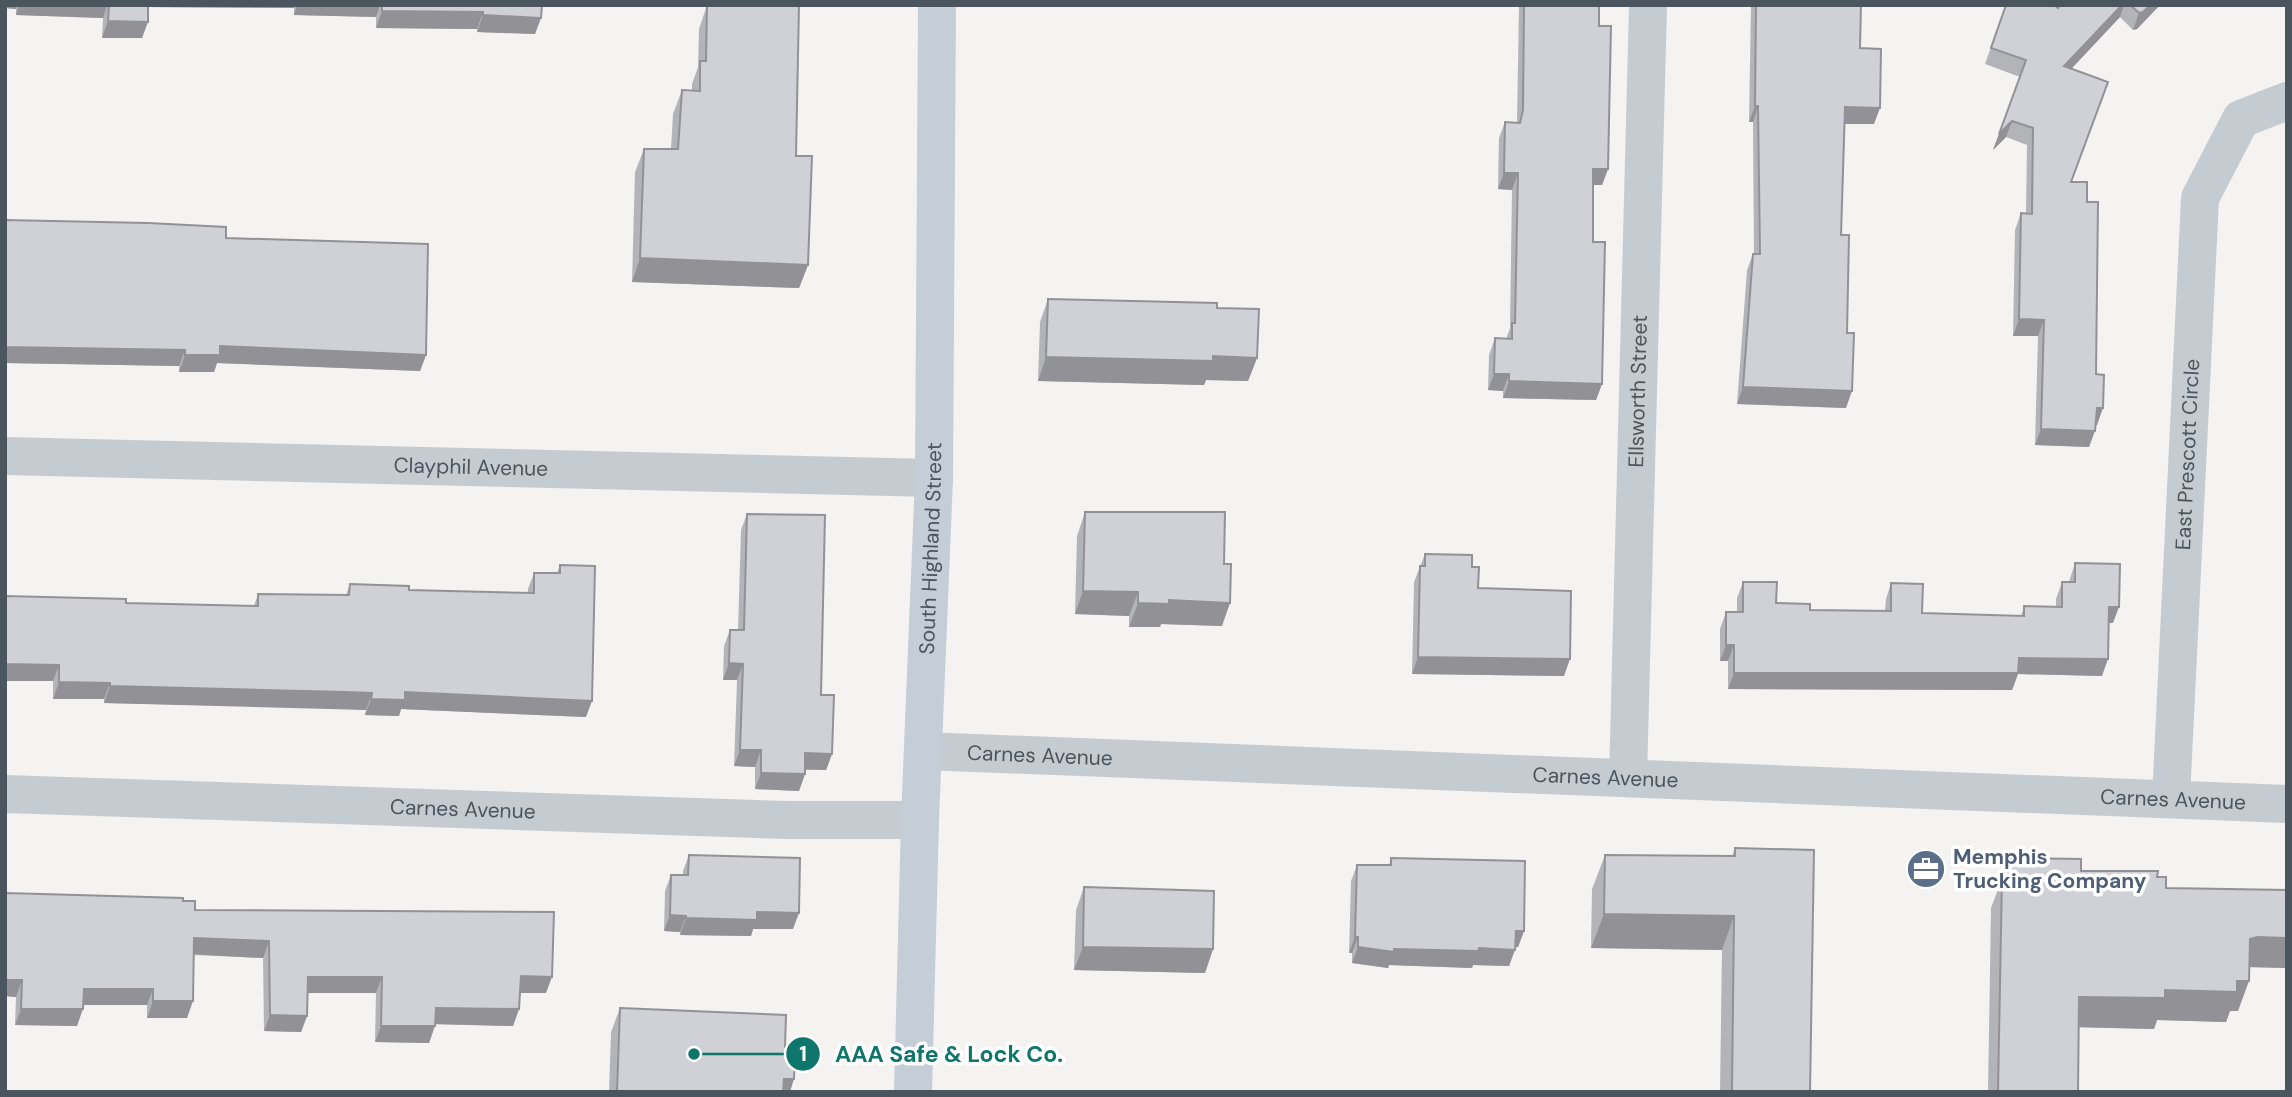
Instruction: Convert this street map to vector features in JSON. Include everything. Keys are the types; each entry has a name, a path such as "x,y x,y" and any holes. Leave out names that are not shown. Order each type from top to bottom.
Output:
{"main road":[{"name":"South Highland Street","path":"913,1092 920,820 934,478 937,5"}],"street":[{"name":"Ellsworth Street","path":"1628,778 1648,5"},
{"name":"East Prescott Circle","path":"2171,799 2200,198 2241,119 2287,101"},
{"name":"Clayphil Avenue","path":"5,456 934,478"},
{"name":"Carnes Avenue","path":"924,751 2287,804"},
{"name":"Carnes Avenue","path":"5,794 787,820 920,820"}],"building":[{"path":"109,5 148,5 148,22 108,21"},
{"path":"382,5 542,5 541,18 483,15 483,12 382,11"},
{"path":"707,5 799,5 796,156 812,156 808,265 640,258 644,149 678,149 682,90 700,91 700,61 706,61"},
{"path":"1524,5 1599,5 1599,26 1611,26 1608,169 1593,169 1593,242 1605,242 1602,384 1509,381 1509,374 1494,374 1495,338 1512,339 1512,323 1515,323 1518,173 1504,173 1505,122 1520,123 1523,110"},
{"path":"1756,5 1861,5 1860,48 1881,49 1880,108 1845,107 1841,235 1849,235 1847,333 1854,333 1852,391 1743,387 1753,254 1760,254 1758,106 1755,106"},
{"path":"2006,5 2054,5 2058,8 2060,5 2122,5 2064,66 2108,82 2071,182 2087,182 2087,202 2098,202 2096,374 2104,375 2103,408 2097,408 2095,431 2041,429 2044,320 2019,319 2021,213 2032,214 2033,128 2012,121 1999,134 2026,60 1991,48"},
{"path":"2130,5 2150,5 2139,13"},
{"path":"5,220 226,227 226,238 428,244 426,355 220,346 220,355 185,355 185,350 5,347"},
{"path":"1048,299 1217,303 1217,308 1259,309 1257,358 1213,356 1213,361 1046,357"},
{"path":"1085,512 1225,512 1224,564 1231,564 1230,603 1169,600 1169,604 1138,603 1138,592 1083,591"},
{"path":"747,514 825,515 821,695 834,695 832,754 805,753 805,774 761,773 761,750 740,750 743,664 729,663 730,630 744,630"},
{"path":"1425,554 1472,555 1472,567 1479,567 1478,588 1571,591 1570,659 1418,657 1420,566 1425,566"},
{"path":"2075,563 2120,564 2119,607 2109,607 2108,659 2019,658 2018,673 1734,673 1734,645 1726,645 1726,612 1743,612 1743,582 1777,582 1776,603 1810,604 1810,610 1891,611 1891,583 1923,584 1922,613 2024,616 2024,606 2062,607 2062,582 2075,582"},
{"path":"560,565 595,566 592,701 405,692 405,700 371,699 372,693 110,686 110,683 59,682 59,665 5,664 5,596 126,599 126,603 258,606 258,594 349,595 350,584 409,586 409,590 534,593 534,573 560,573"},
{"path":"1735,848 1814,850 1810,1092 1732,1092 1734,916 1604,914 1605,855 1735,856"},
{"path":"689,855 800,858 799,913 757,912 757,920 670,915 671,875 688,875"},
{"path":"1391,858 1525,861 1524,931 1516,931 1515,950 1394,949 1394,952 1358,947 1358,937 1355,937 1357,865 1391,865"},
{"path":"2010,858 2081,859 2081,871 2158,871 2157,877 2166,877 2166,888 2287,890 2287,938 2250,939 2249,981 2237,981 2237,992 2165,990 2165,998 2079,997 2078,1092 1998,1092 2002,877 2010,877"},
{"path":"1084,887 1214,891 1213,949 1083,947"},
{"path":"5,893 183,898 183,901 195,901 195,910 554,912 552,977 521,976 519,1009 436,1008 435,1026 381,1026 382,977 308,977 307,1016 270,1015 269,941 194,938 193,1001 153,1001 153,989 84,989 83,1009 21,1009 22,980 5,980"},
{"path":"620,1008 786,1015 785,1047 795,1047 794,1079 784,1079 783,1092 617,1092"}],"place":[{"name":"Memphis Trucking Company","path":"1926,869"},
{"name":"AAA Safe & Lock Co.","path":"694,1054"}]}
